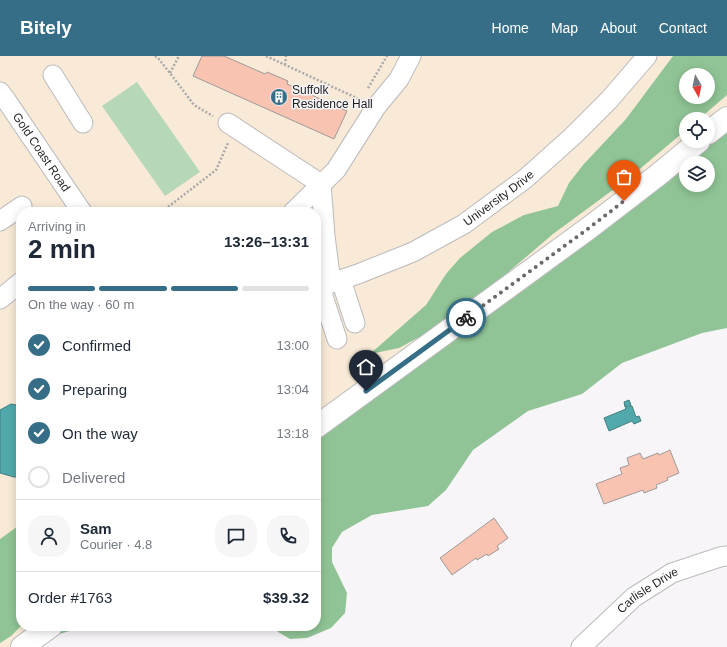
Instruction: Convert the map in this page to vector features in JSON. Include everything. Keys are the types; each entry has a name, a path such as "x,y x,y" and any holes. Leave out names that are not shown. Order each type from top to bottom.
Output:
{"main road":[{"path":"715,127 727,118"},
{"path":"321,423 589,228 690,148"},
{"path":"22,647 44,631"}],"street":[{"path":"298,207 336,170 368,103 399,79 411,56"},
{"name":"University Drive","path":"327,284 358,274 413,252 464,224 525,179 574,135 609,100 647,56"},
{"path":"53,75 83,123"},
{"name":"Gold Coast Road","path":"0,92 79,207"},
{"path":"231,125 321,184"},
{"path":"321,184 321,240 337,339"},
{"path":"0,221 16,210"},
{"path":"327,284 355,323"},
{"path":"0,299 16,286"},
{"name":"Carlisle Drive","path":"581,647 634,597 672,573 727,556"}],"path":[{"path":"155,56 170,73 194,106 231,125 216,170 168,207"},
{"path":"170,73 179,56"},
{"path":"266,56 368,103 387,56"},
{"path":"285,65 286,56"}],"shaded area":[{"path":"0,56 727,56 727,118 715,118 715,112 679,112 679,146 321,423 321,207 16,207 16,631 44,631 22,647 0,647"}],"green space":[{"path":"673,56 727,56 727,95 707,112 679,112 679,136 629,178 553,234 499,280 438,327 399,348 370,354 426,305 446,274 460,258 492,232 524,215 558,206 569,183 583,165 626,119"},
{"path":"137,82 200,172 165,196 102,106"},
{"path":"727,118 727,328 702,333 622,363 582,394 528,411 473,450 446,490 428,506 372,515 342,532 332,548 332,562 347,593 345,613 331,628 307,638 290,639 277,631 321,631 321,423 687,148 715,148 715,127"},
{"path":"16,528 16,631 0,643 0,539"},
{"path":"44,631 69,631 25,645"}],"water":[{"path":"629,400 631,405 629,406 632,406 636,417 639,416 641,421 634,424 632,421 609,431 604,418 626,409 625,408 627,406 625,407 624,402"},
{"path":"11,404 16,405 16,477 0,473 0,410"}],"building":[{"name":"Suffolk Residence Hall","path":"202,56 224,56 265,74 267,72 288,81 287,84 347,111 334,139 193,76"},
{"path":"670,450 679,473 656,485 657,488 644,493 643,490 604,504 596,484 622,474 620,468 629,465 627,458 640,453 643,459 658,453 659,455"},
{"path":"494,518 508,538 497,546 499,549 488,556 487,554 477,560 476,558 452,575 440,558"}],"way so far":[{"path":"466,318 624,201"}],"place":[{"name":"Suffolk Residence Hall","path":"279,97"}],"route":[{"path":"366,391 466,318"}]}
